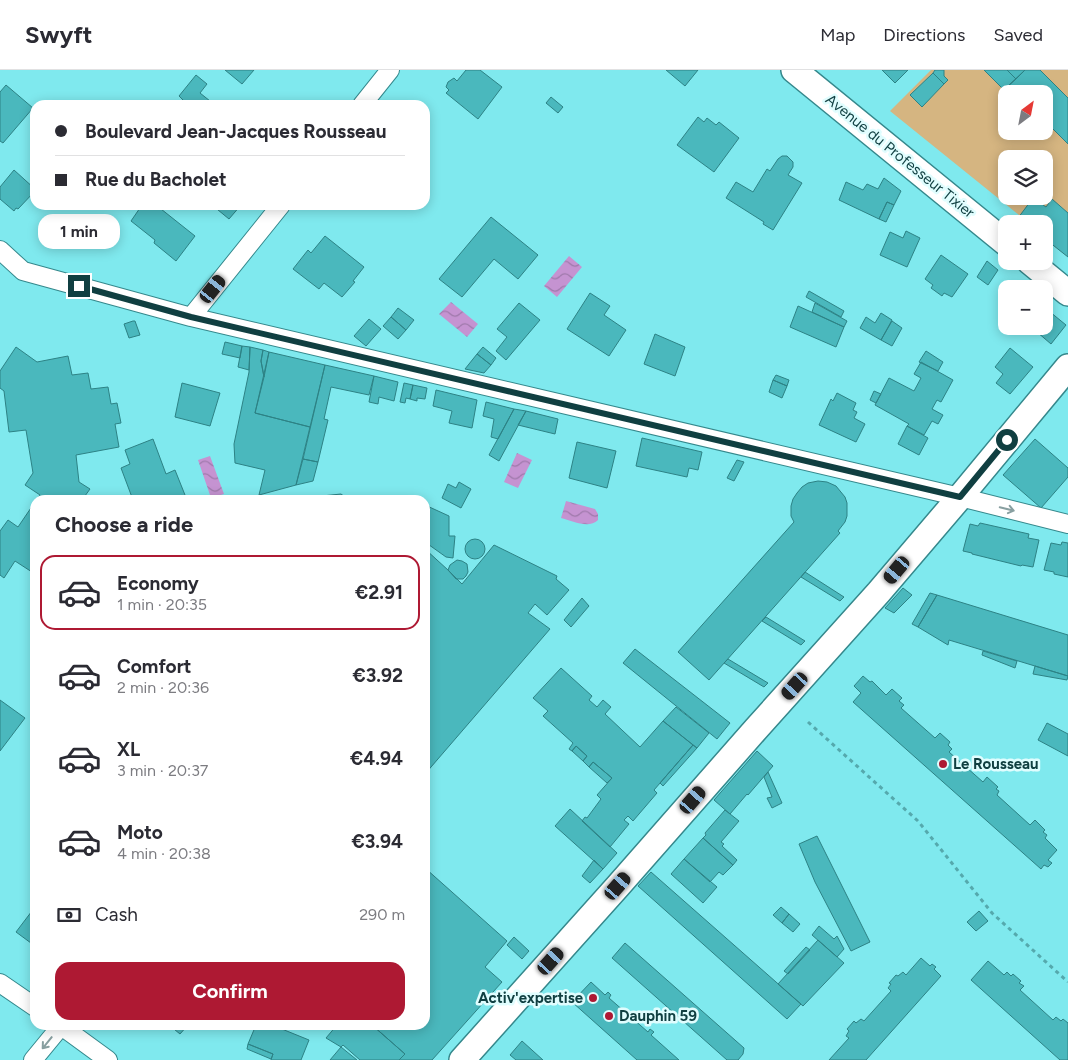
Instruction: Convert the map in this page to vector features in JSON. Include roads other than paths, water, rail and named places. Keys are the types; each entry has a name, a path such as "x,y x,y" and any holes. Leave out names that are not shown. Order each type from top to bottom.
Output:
{"main road":[{"name":"Avenue du Professeur Tixier","path":"794,70 998,236"},
{"path":"1040,270 1068,293"},
{"path":"462,1060 879,592 1068,367"}],"street":[{"path":"366,100 390,70"},
{"path":"191,317 277,210"},
{"path":"0,250 24,271 191,317 1068,524"},
{"path":"0,983 30,1004"},
{"path":"33,1060 57,1030"},
{"path":"68,1030 108,1060"}],"water":[{"path":"569,256 582,267 557,297 544,286"},
{"path":"451,302 478,324 467,337 439,314"},
{"path":"517,453 532,460 518,488 504,482"},
{"path":"210,456 224,494 210,495 198,460"},
{"path":"566,501 595,509 598,514 598,520 594,523 585,524 561,518"}],"place":[{"name":"Le Rousseau","path":"943,764"},
{"name":"Activ'expertise","path":"593,998"},
{"name":"Dauphin 59","path":"609,1016"}]}
